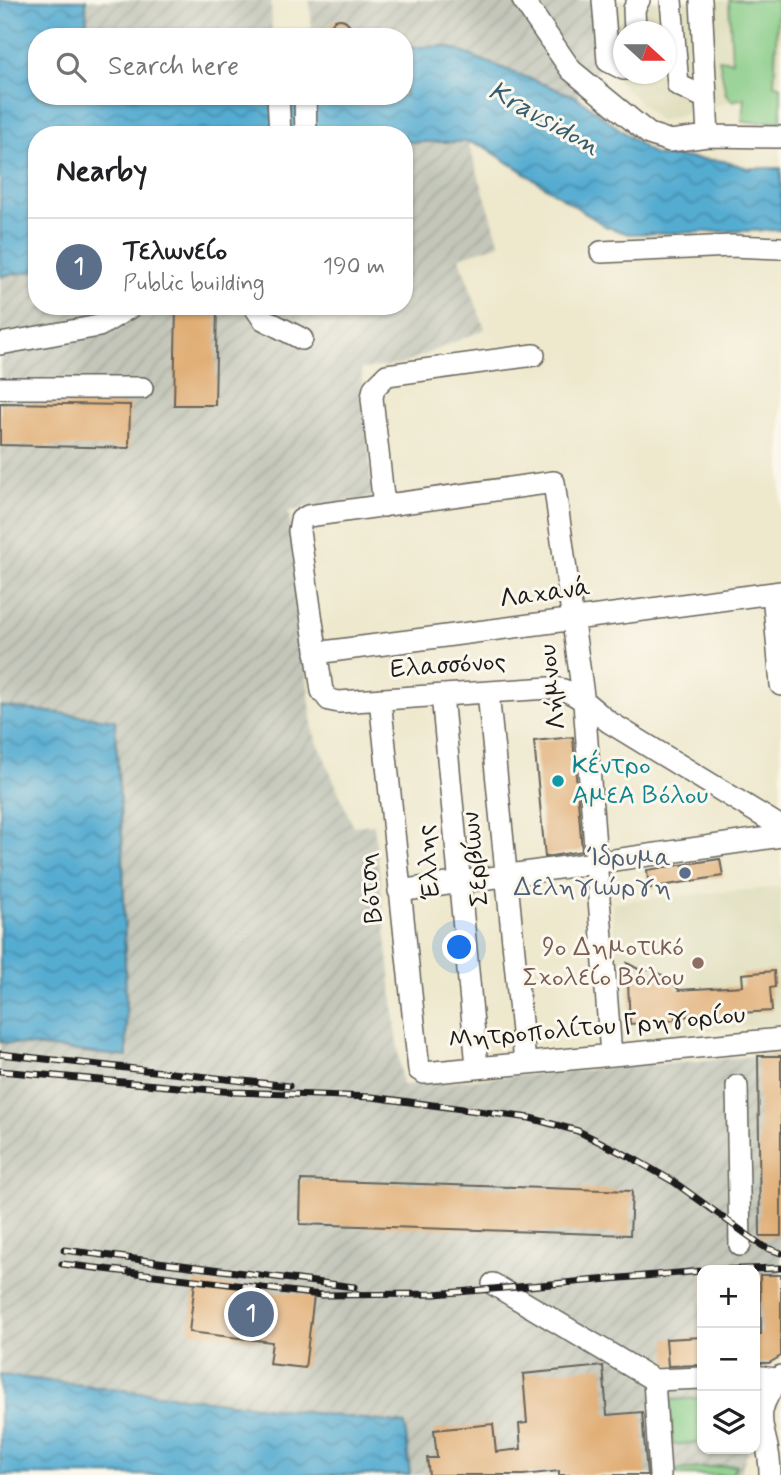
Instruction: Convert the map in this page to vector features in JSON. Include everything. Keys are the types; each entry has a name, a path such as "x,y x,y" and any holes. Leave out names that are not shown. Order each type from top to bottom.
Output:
{"street":[{"path":"523,0 571,70 649,134 670,141 708,136 781,137"},
{"path":"603,0 606,56 613,65"},
{"path":"635,21 634,9 639,0"},
{"path":"671,0 678,85 705,98"},
{"path":"701,0 708,136"},
{"path":"278,105 280,126"},
{"path":"305,105 306,126"},
{"path":"601,252 732,246 781,248"},
{"path":"0,344 100,326 118,315"},
{"path":"260,315 302,339"},
{"path":"316,653 299,531 301,520 308,516 384,506 372,398 380,380 387,375 534,355"},
{"path":"0,388 142,388"},
{"name":"Λήμνου","path":"384,506 554,482 584,703 611,1055"},
{"path":"777,592 781,685"},
{"name":"Λαχανά","path":"316,653 777,592"},
{"name":"Ελασσόνος","path":"316,653 322,691 329,700 339,702 562,688 609,722 781,827"},
{"name":"Σερβίων","path":"488,692 524,1062"},
{"name":"Έλλης","path":"442,695 477,1066"},
{"name":"Βότση","path":"380,699 419,1070"},
{"path":"399,891 781,836"},
{"name":"Μητροπολίτου Γρηγορίου","path":"419,1070 425,1073 781,1039"},
{"path":"737,1086 740,1245"},
{"path":"493,1284 654,1380 697,1378"},
{"path":"760,1376 780,1378"},
{"path":"770,1475 760,1415 764,1400 780,1378"},
{"path":"654,1380 660,1475"}],"shaded area":[{"path":"86,0 271,0 272,28 87,28"},
{"path":"310,0 597,0 600,66 577,97 446,46 413,48 413,28 312,28"},
{"path":"598,0 781,0 781,122 742,122 744,98 659,121 621,84 676,84 676,21 613,21 613,77 601,65"},
{"path":"413,142 468,142 500,244 459,257 485,329 400,365 361,369 373,497 289,511 313,731 353,826 374,824 402,1085 781,1054 781,1357 769,1363 760,1377 760,1265 697,1265 697,1454 747,1454 739,1475 410,1475 404,1424 0,1375 0,1042 127,1057 123,852 115,720 0,706 0,276 28,272 28,315 413,315"},
{"name":"9ο Δημοτικό Σχολείο Βόλου","path":"781,887 781,1024 620,1038 612,902"}],"green space":[{"path":"729,0 778,0 774,85 781,86 781,122 742,122 745,98 732,101 726,94 719,59 732,61"},
{"path":"697,1398 697,1443 673,1445 670,1400"},
{"path":"736,1465 732,1475 677,1475 677,1470"}],"water":[{"name":"Kravsidon","path":"0,0 86,0 87,28 28,28 28,105 413,105 413,48 446,46 577,97 654,155 724,161 748,168 781,168 781,230 629,234 607,227 483,146 468,142 413,142 413,126 28,126 28,272 0,276"},
{"path":"0,706 115,720 123,852 127,1057 0,1042"},
{"path":"0,1375 405,1424 410,1475 0,1475"}],"building":[{"path":"340,19 350,28 330,28 333,22"},
{"path":"176,315 217,315 215,405 174,405"},
{"path":"0,403 130,405 129,448 0,445"},
{"name":"Κέντρο ΑμεΑ Βόλου","path":"573,737 582,851 545,857 534,741"},
{"name":"Ίδρυμα Δεληγιώργη","path":"720,859 723,876 649,888 647,870"},
{"path":"627,963 640,970 650,970 667,977 679,990 743,986 742,974 774,971 775,987 770,988 772,1011 675,1017 675,1020 630,1024"},
{"path":"758,1056 781,1056 781,1236 760,1236"},
{"path":"301,1180 632,1191 630,1235 300,1224"},
{"path":"760,1275 781,1275 781,1356 769,1363 760,1363"},
{"path":"195,1282 314,1296 305,1368 269,1364 272,1342 189,1332"},
{"path":"697,1337 697,1365 668,1366 666,1339"},
{"path":"603,1366 607,1415 642,1412 647,1475 559,1475 559,1471 523,1475 429,1475 427,1458 437,1458 434,1430 493,1424 496,1452 521,1449 519,1424 527,1423 523,1374"}],"railway":[{"path":"0,1054 289,1086"},
{"path":"0,1071 234,1092 372,1097 530,1118 578,1131 636,1160 674,1182 764,1247 781,1253"},
{"path":"64,1250 354,1287"},
{"path":"62,1264 321,1295 435,1294 697,1271"},
{"path":"760,1269 781,1268"}],"place":[{"name":"Κέντρο ΑμεΑ Βόλου","path":"558,781"},
{"name":"Ίδρυμα Δεληγιώργη","path":"685,873"},
{"name":"9ο Δημοτικό Σχολείο Βόλου","path":"698,963"},
{"name":"Τελωνείο","path":"251,1314"}]}
